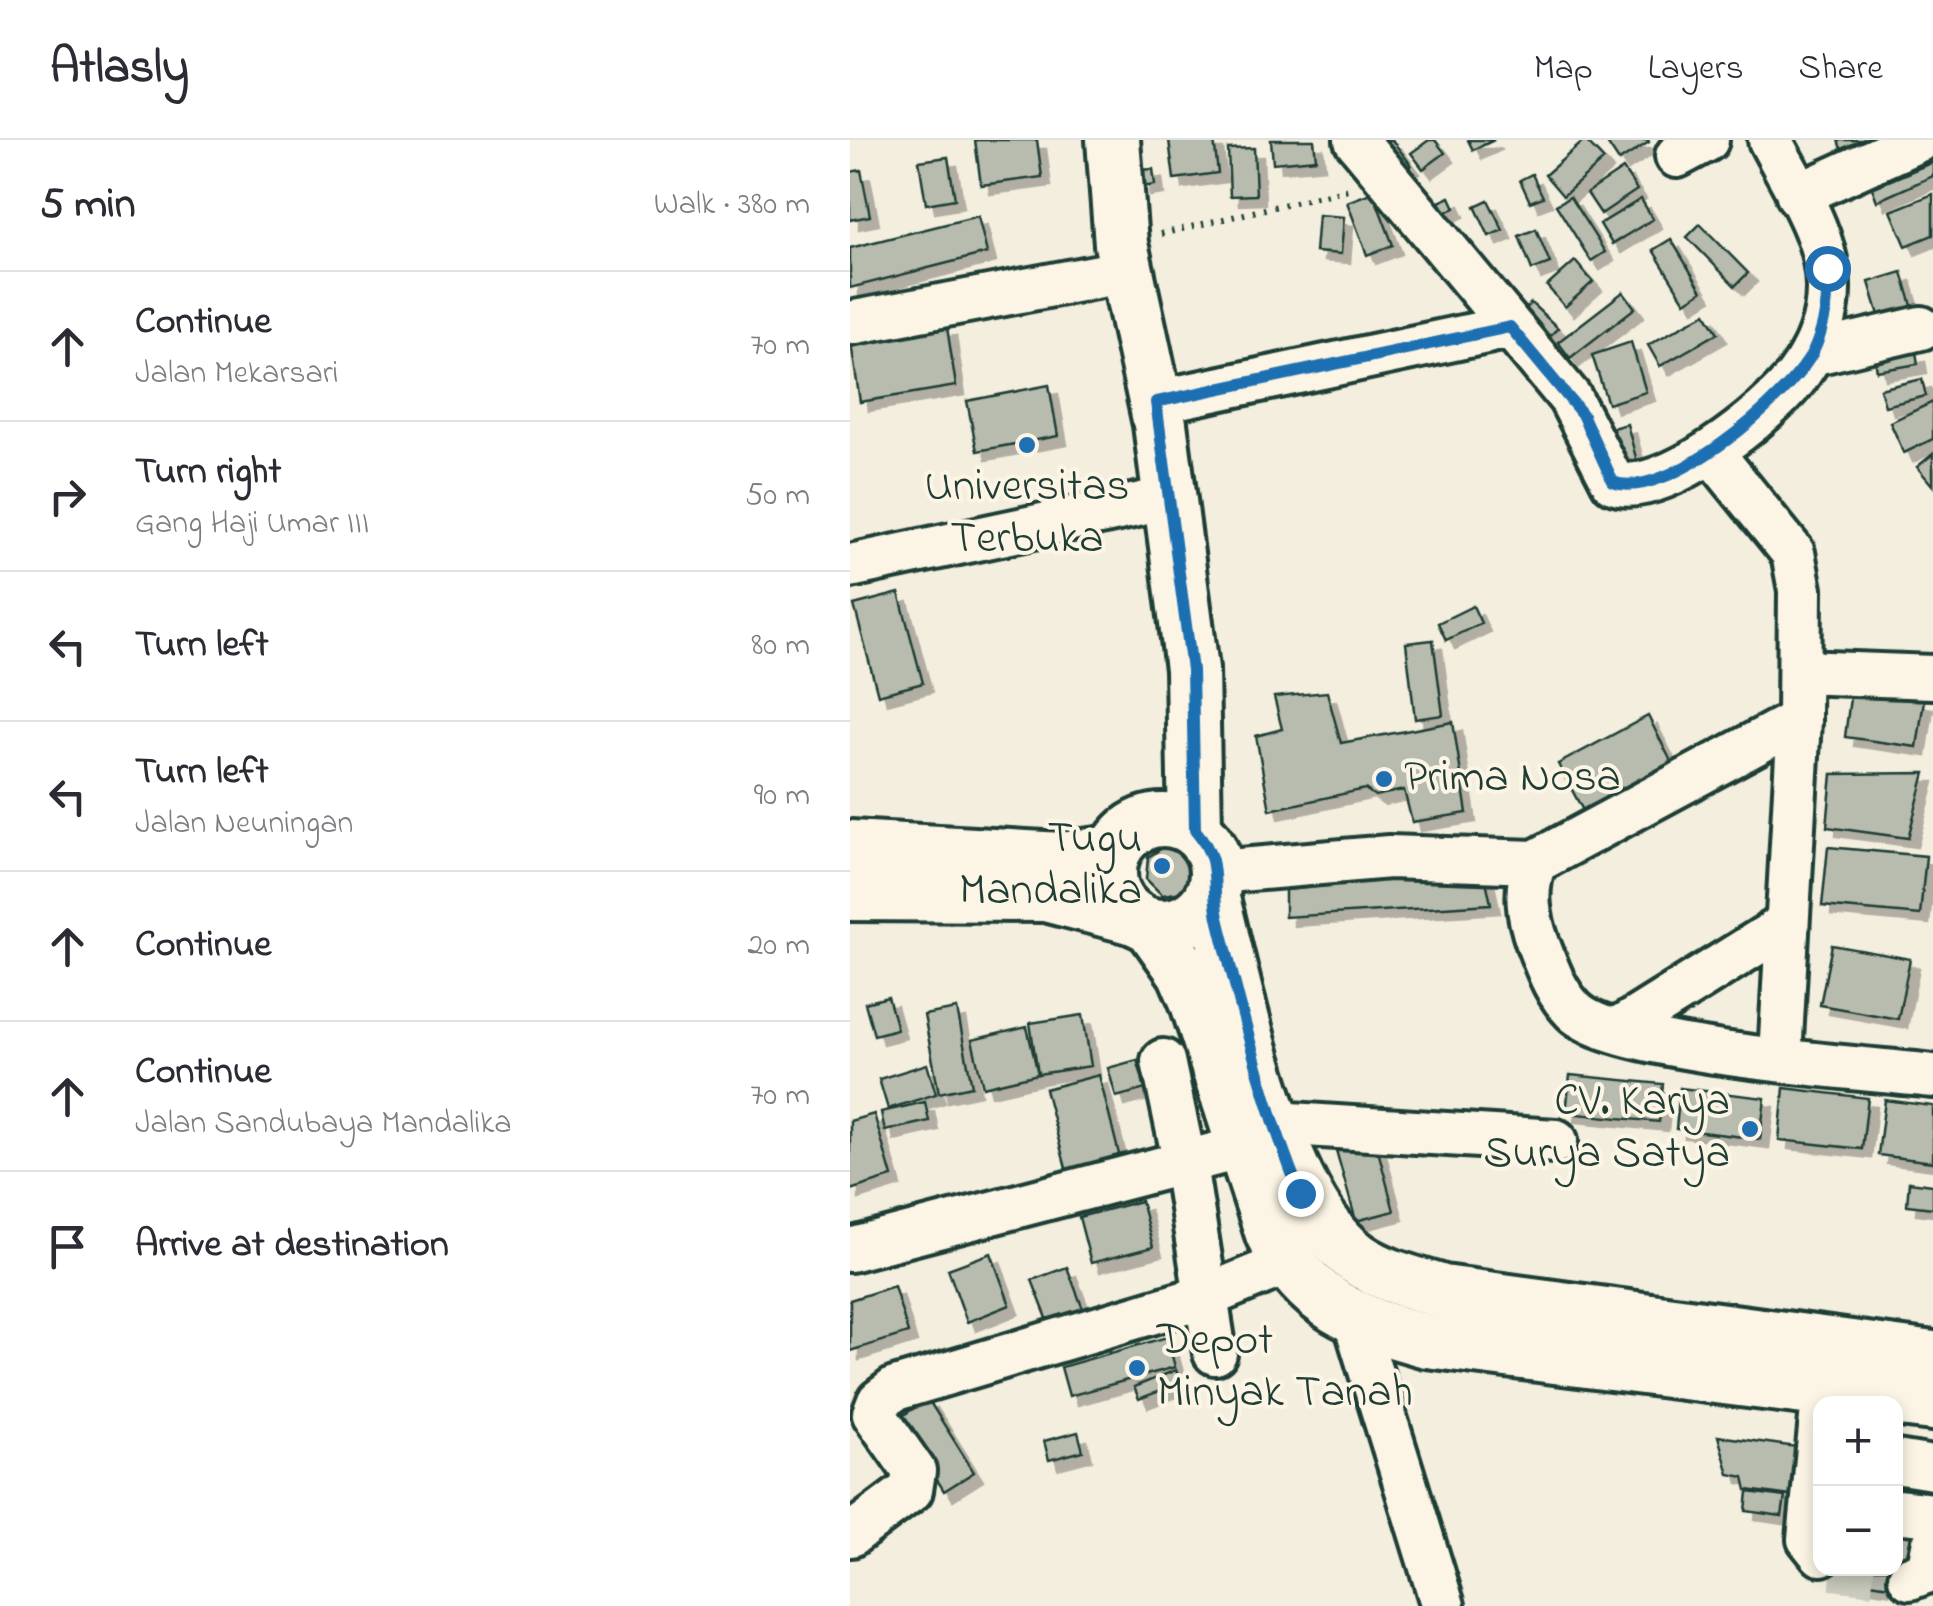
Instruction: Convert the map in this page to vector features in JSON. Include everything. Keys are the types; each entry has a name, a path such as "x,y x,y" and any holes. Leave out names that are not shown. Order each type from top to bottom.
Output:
{"main road":[{"path":"1113,140 1124,258 1156,402 1170,498 1192,670 1208,866 1259,1135 1272,1234 1287,1263 1321,1297 1355,1321 1427,1341 1624,1341 1933,1358"},
{"path":"850,894 1046,895 1142,922 1176,926 1198,915 1208,866 1173,820 1149,821 1128,832 1113,852 1109,875 1114,898 1142,922 1184,972 1259,1135 1316,1218 1346,1249 1380,1272 1624,1341 1813,1420"},
{"path":"850,847 1062,859 1113,852"},
{"path":"1903,1409 1933,1404"}],"street":[{"path":"1356,140 1582,414 1606,470 1621,485 1639,486 1740,430 1785,391 1812,354 1826,311 1827,268 1798,195 1770,140"},
{"path":"1798,195 1919,140"},
{"path":"850,323 1124,258"},
{"path":"1156,402 1510,327"},
{"path":"1812,354 1921,328"},
{"path":"1721,464 1793,554 1800,590 1798,720 1780,1057"},
{"path":"850,566 1170,498"},
{"path":"1800,672 1933,677"},
{"path":"1208,866 1389,857 1535,862 1798,720"},
{"path":"1535,862 1527,882 1528,909 1554,984 1576,1013 1616,1031 1933,1076"},
{"path":"1616,1031 1788,924"},
{"path":"1163,1060 1167,1168 1187,1300 1215,1353"},
{"path":"850,1250 1167,1168 1259,1135 1556,1141"},
{"path":"851,1534 911,1490 915,1480 914,1472 874,1414 879,1401 896,1389 1251,1282 1287,1263"},
{"path":"1355,1321 1443,1606"},
{"path":"1903,1463 1933,1468"},
{"path":"1903,1521 1921,1549"}],"path":[{"path":"1124,258 1386,180"}],"building":[{"path":"975,140 1037,140 1042,177 981,185"},
{"path":"1169,140 1214,140 1218,173 1174,179"},
{"path":"1271,140 1314,140 1316,159 1273,163"},
{"path":"1392,140 1411,165 1395,178 1374,150"},
{"path":"1435,140 1445,153 1423,169 1411,153"},
{"path":"1468,140 1494,140 1473,150"},
{"path":"1585,140 1604,160 1563,196 1545,175"},
{"path":"1605,140 1648,140 1649,142 1619,161"},
{"path":"1838,140 1864,140 1841,149"},
{"path":"1254,148 1256,195 1230,196 1228,149"},
{"path":"948,157 955,199 926,204 919,161"},
{"path":"1933,162 1933,176 1877,201 1872,188"},
{"path":"1153,169 1155,185 1141,187 1139,170"},
{"path":"1623,169 1637,190 1601,214 1587,193"},
{"path":"861,170 870,216 850,220 850,172"},
{"path":"1532,174 1543,197 1530,202 1520,180"},
{"path":"1373,192 1393,245 1367,255 1347,202"},
{"path":"1933,194 1933,235 1906,246 1891,211"},
{"path":"1450,197 1455,208 1431,219 1426,208"},
{"path":"1570,197 1605,252 1591,261 1556,205"},
{"path":"1641,199 1653,219 1612,244 1600,224"},
{"path":"1488,200 1503,230 1489,236 1475,206"},
{"path":"1318,215 1344,217 1341,254 1315,252"},
{"path":"978,216 987,253 850,288 850,248"},
{"path":"1700,224 1748,273 1735,286 1687,237"},
{"path":"1536,229 1550,263 1532,270 1519,236"},
{"path":"1671,239 1702,291 1685,302 1653,250"},
{"path":"1575,261 1593,282 1565,307 1547,286"},
{"path":"1902,272 1915,316 1882,325 1869,282"},
{"path":"1623,292 1635,308 1570,358 1558,342"},
{"path":"1531,303 1558,328 1546,340 1520,315"},
{"path":"1706,313 1718,333 1660,366 1648,345"},
{"path":"947,327 956,386 860,402 851,343"},
{"path":"1631,342 1646,392 1608,404 1592,355"},
{"path":"1916,352 1918,364 1877,371 1875,360"},
{"path":"1922,379 1926,396 1885,406 1880,389"},
{"path":"1049,385 1058,436 977,451 967,401"},
{"path":"1933,402 1933,439 1904,453 1890,422"},
{"path":"1627,424 1639,469 1617,475 1605,430"},
{"path":"1933,454 1933,486 1917,467"},
{"path":"899,593 923,683 878,695 854,605"},
{"path":"1473,606 1481,623 1446,640 1438,623"},
{"path":"1433,640 1443,715 1415,719 1406,643"},
{"path":"1851,690 1924,700 1917,747 1845,737"},
{"path":"1327,692 1341,743 1453,722 1467,813 1412,822 1404,790 1375,796 1365,789 1270,810 1256,736 1282,729 1274,697"},
{"path":"1648,716 1675,769 1586,816 1558,764"},
{"path":"1925,773 1908,838 1827,827 1832,774"},
{"path":"1167,845 1188,852 1195,873 1183,892 1162,895 1146,879 1148,857"},
{"path":"1828,847 1926,856 1920,915 1822,906"},
{"path":"1483,866 1491,904 1285,917 1285,890 1393,879 1399,870"},
{"path":"1832,945 1910,959 1898,1019 1820,1005"},
{"path":"888,997 897,1029 874,1035 865,1003"},
{"path":"957,1009 972,1086 939,1093 924,1015"},
{"path":"1083,1015 1091,1066 1038,1074 1030,1023"},
{"path":"1027,1027 1038,1074 983,1087 972,1040"},
{"path":"1137,1060 1146,1089 1116,1097 1108,1068"},
{"path":"927,1064 936,1094 888,1109 879,1079"},
{"path":"1099,1075 1123,1170 1070,1183 1045,1089"},
{"path":"1570,1075 1663,1084 1659,1122 1566,1113"},
{"path":"1680,1088 1765,1098 1760,1139 1676,1129"},
{"path":"1784,1088 1868,1098 1862,1149 1779,1140"},
{"path":"1885,1100 1933,1106 1933,1162 1878,1155"},
{"path":"925,1102 929,1121 885,1131 881,1112"},
{"path":"874,1114 892,1177 850,1190 850,1121"},
{"path":"1375,1139 1394,1211 1356,1221 1336,1150"},
{"path":"1909,1182 1933,1185 1933,1208 1907,1205"},
{"path":"1141,1201 1153,1247 1091,1263 1079,1217"},
{"path":"991,1253 1010,1305 967,1322 948,1269"},
{"path":"1067,1267 1086,1317 1052,1331 1032,1280"},
{"path":"894,1286 908,1333 850,1351 850,1300"},
{"path":"1167,1337 1175,1367 1069,1396 1061,1367"},
{"path":"1176,1370 1181,1383 1139,1399 1134,1387"},
{"path":"928,1399 974,1472 944,1491 899,1418"},
{"path":"1078,1432 1083,1451 1049,1460 1044,1441"},
{"path":"1718,1436 1797,1447 1791,1496 1747,1490 1744,1477 1729,1474"},
{"path":"1903,1461 1921,1464 1904,1588 1842,1579 1903,1576"},
{"path":"1748,1492 1785,1497 1782,1516 1746,1511"}],"tunnel":[{"path":"1893,1576 1910,1578"}],"place":[{"name":"Universitas Terbuka","path":"1027,445"},
{"name":"Prima Nosa","path":"1384,779"},
{"name":"Tugu Mandalika","path":"1162,866"},
{"name":"CV. Karya Surya Satya","path":"1750,1129"},
{"name":"Depot Minyak Tanah","path":"1137,1368"}],"route":[{"path":"1300,1193 1275,1123 1212,896 1217,872 1211,848 1195,830 1192,670 1156,402 1510,327 1582,414 1613,482 1630,488 1666,474 1715,447 1785,391 1812,354 1822,332 1827,268"}]}
